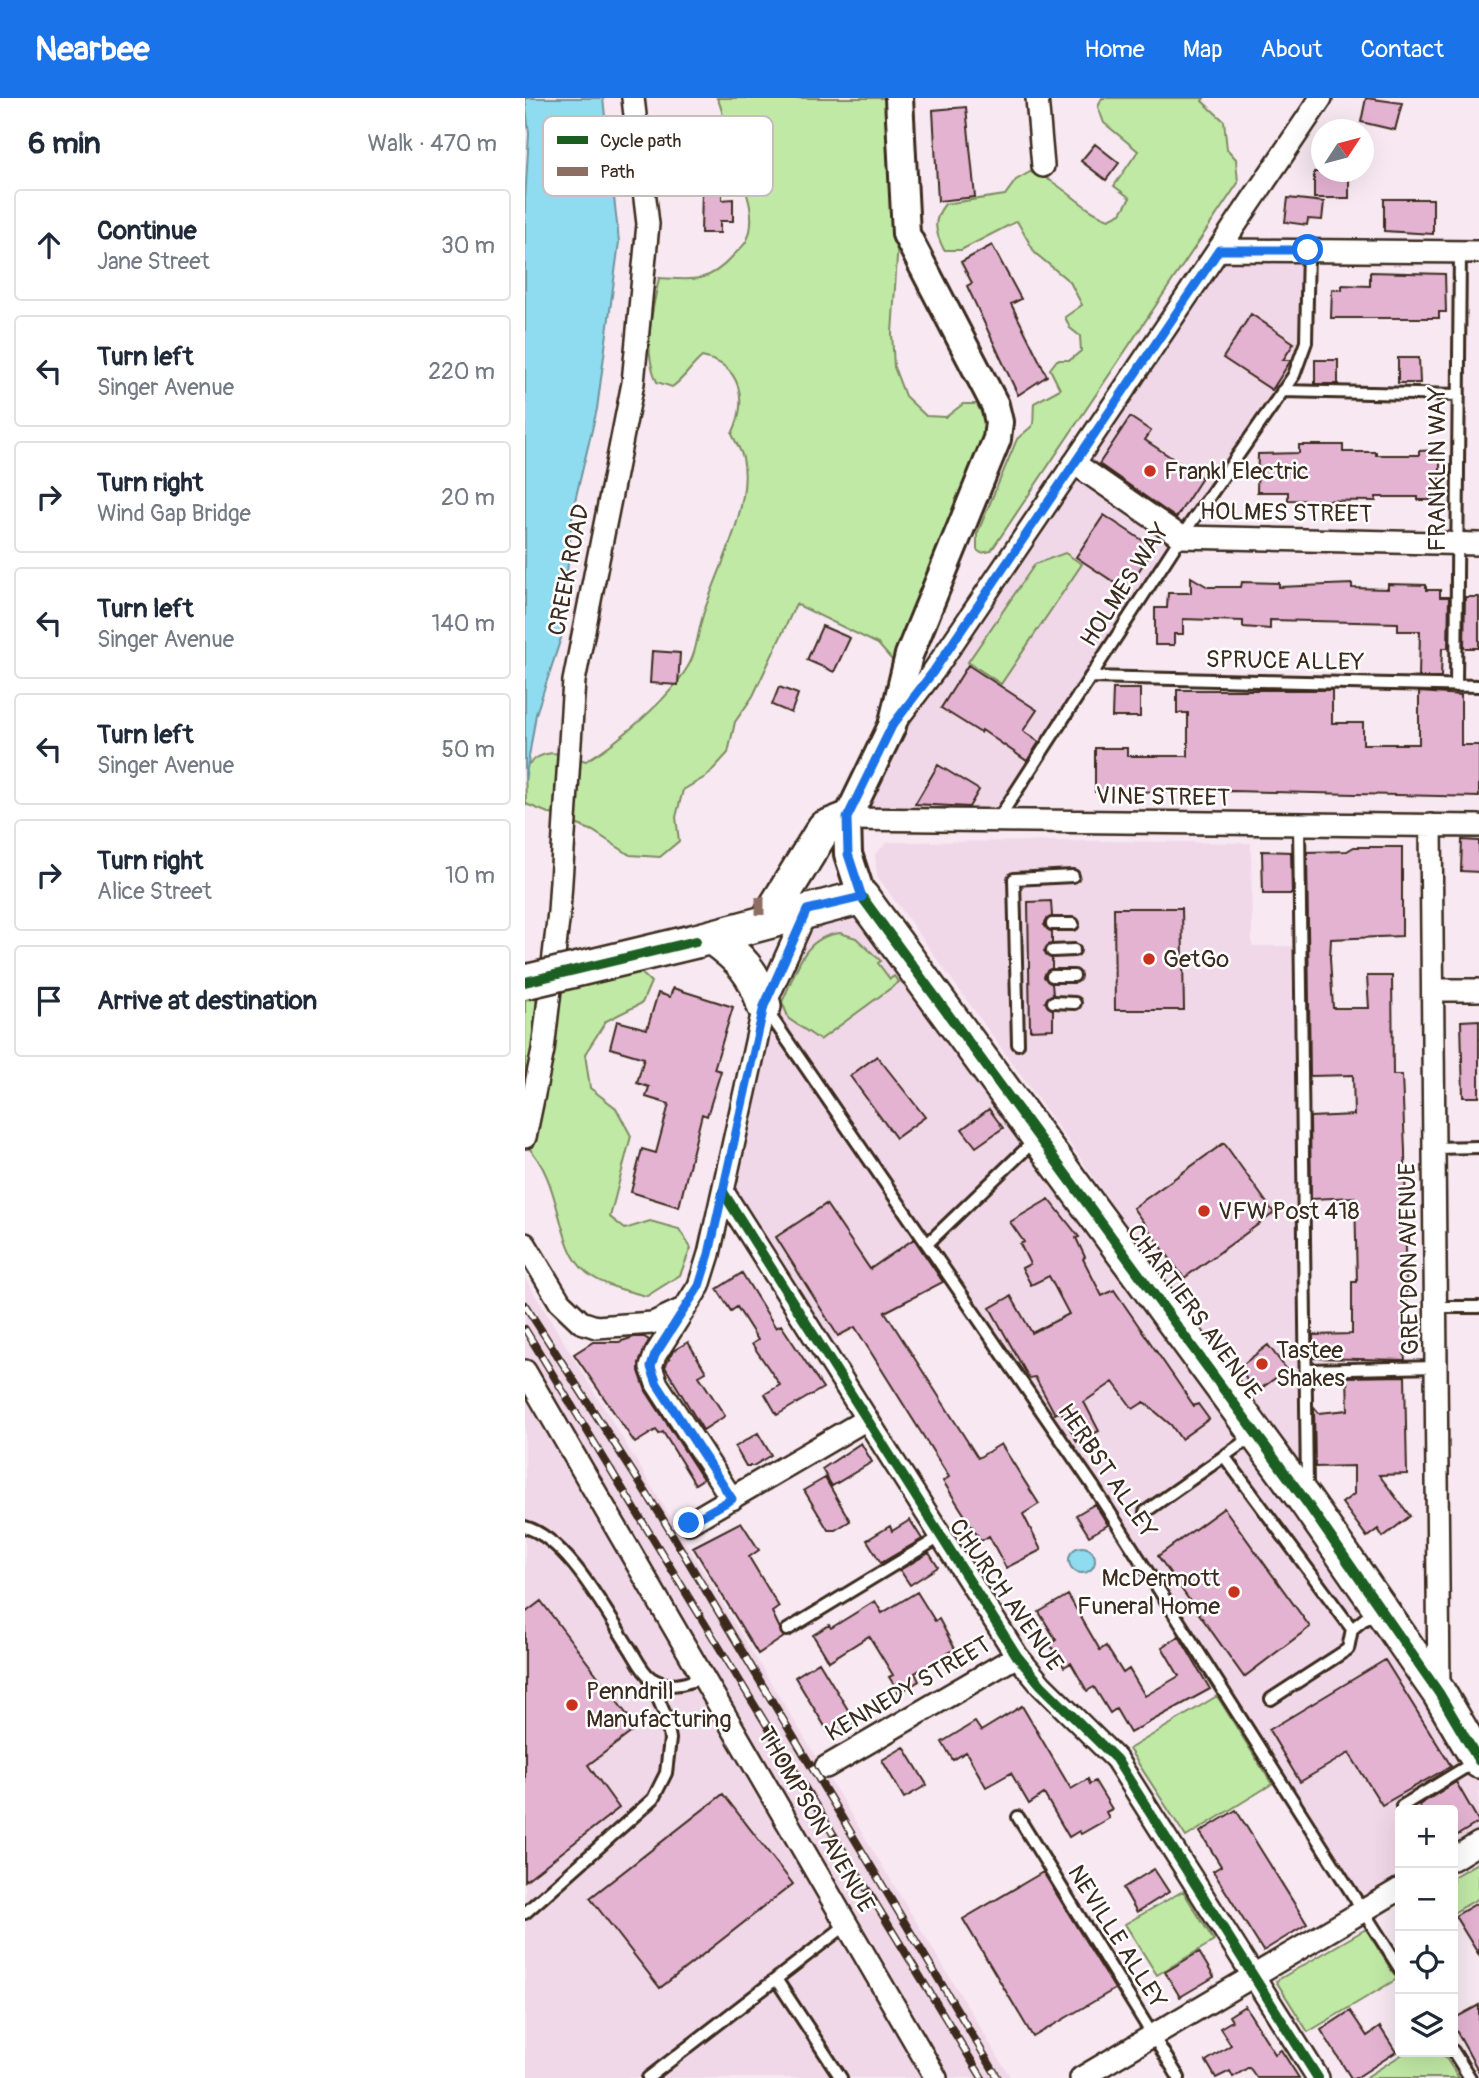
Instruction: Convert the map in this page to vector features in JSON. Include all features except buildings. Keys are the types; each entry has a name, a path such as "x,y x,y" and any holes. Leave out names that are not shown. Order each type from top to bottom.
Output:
{"main road":[{"path":"767,921 824,828 847,818"},
{"path":"525,982 862,897"},
{"name":"CHARTIERS AVENUE","path":"862,897 1307,1503 1439,1693 1479,1760"},
{"path":"704,939 739,957 751,972 764,1006"}],"street":[{"name":"CREEK ROAD","path":"633,98 635,116"},
{"path":"892,726 908,654 997,439 999,422 995,405 906,234 899,98"},
{"path":"1037,98 1043,166"},
{"path":"862,897 848,854 847,818 892,726 933,672 1321,98"},
{"name":"CREEK ROAD","path":"525,1137 543,1050 559,912 574,681 633,383 648,224 645,196"},
{"path":"1219,250 1469,252"},
{"name":"HOLMES STREET","path":"1074,463 1181,537 1479,544"},
{"name":"VINE STREET","path":"847,818 996,822 1479,826"},
{"name":"GREYDON AVENUE","path":"1431,825 1439,1693"},
{"path":"732,1499 657,1384 651,1367 655,1355 699,1286 709,1254 764,1006 807,910"},
{"path":"1433,990 1479,990"},
{"name":"CHURCH AVENUE","path":"723,1192 1017,1656 1041,1685 1116,1759 1318,2078"},
{"path":"528,1259 560,1303 581,1322 596,1326 653,1323 687,1307"},
{"name":"THOMPSON AVENUE","path":"525,1371 936,2078"},
{"path":"689,1523 865,1420"},
{"name":"KENNEDY STREET","path":"826,1767 1017,1656"},
{"path":"1458,1856 1479,1843"},
{"path":"1081,2078 1395,1892"}],"lane":[{"name":"HOLMES WAY","path":"996,822 1181,537 1294,375 1306,342 1308,250"},
{"name":"FRANKLIN WAY","path":"1456,686 1459,395 1469,252"},
{"path":"1282,391 1459,395"},
{"name":"SPRUCE ALLEY","path":"1090,677 1479,686"},
{"path":"1299,824 1307,1503"},
{"path":"1018,1044 1014,879 1073,876"},
{"path":"1052,924 1073,924"},
{"path":"1015,925 1029,925"},
{"path":"1052,951 1074,950"},
{"path":"1016,951 1029,951"},
{"path":"1016,976 1030,976"},
{"path":"1052,976 1074,976"},
{"path":"1017,1002 1030,1002"},
{"path":"1053,1002 1075,1003"},
{"name":"HERBST ALLEY","path":"764,1006 1093,1486 1395,1961"},
{"path":"927,1244 1039,1136"},
{"path":"1434,1148 1479,1147"},
{"path":"1436,1307 1479,1307"},
{"path":"1306,1370 1437,1367"},
{"path":"1145,1512 1256,1433"},
{"path":"1224,1455 1352,1629"},
{"path":"525,1527 537,1531 565,1555 649,1677 666,1717 670,1739 666,1773 653,1799 525,1913"},
{"path":"787,1630 940,1537"},
{"path":"1271,1699 1347,1649 1352,1629 1379,1608"},
{"path":"649,1677 673,1686 685,1685 702,1677"},
{"path":"1404,1805 1479,1760"},
{"name":"NEVILLE ALLEY","path":"1019,1817 1179,2078"},
{"path":"649,2078 846,1925"},
{"path":"776,1979 841,2078"},
{"path":"1457,2057 1470,2078"}],"shaded area":[{"path":"1219,250 1308,250 1306,342 1294,375 996,822 847,819 892,726"},
{"path":"888,842 1251,843 1252,946 1292,946 1300,1476 1066,1138 877,876 875,854"},
{"path":"862,897 1479,1761 1479,1843 1458,1856 1458,1805 1395,1805 1395,1892 1363,1911 1093,1486 950,1279 820,1348 723,1192 764,1006 807,910"},
{"path":"525,1278 1011,2078 525,2078"}],"green space":[{"path":"717,98 894,98 898,242 892,333 894,367 905,396 926,416 946,417 963,404 977,404 987,425 988,446 900,669 878,644 796,604 753,696 735,722 728,753 707,776 683,790 676,817 679,841 660,857 630,855 593,831 526,804 525,767 540,756 553,753 586,761 627,732 667,694 687,668 693,655 704,612 733,536 745,476 743,458 732,434 740,409 738,386 726,368 702,357 672,387 657,382 652,369 649,344 659,278 698,279 714,272 746,242 751,218 748,196 773,196 773,116 723,116"},
{"path":"1102,98 1204,98 1202,101 1224,121 1227,149 1236,159 1238,183 991,551 981,553 977,550 977,534 1017,439 1033,425 1034,403 1060,389 1050,369 1057,360 1070,360 1081,351 1080,336 1070,328 1065,317 1082,305 1070,282 1035,253 1017,221 961,250 944,250 937,232 938,215 945,204 1005,195 1016,180 1030,172 1051,181 1088,208 1109,219 1121,213 1130,198 1114,186 1138,151 1104,123 1098,107"},
{"path":"1065,553 1082,564 1001,684 968,662 1035,564"},
{"path":"840,933 856,938 881,961 878,963 890,979 894,976 899,982 820,1040 789,1019 782,1002 802,957 809,948 827,936"},
{"path":"635,967 651,982 642,1003 606,1021 585,1054 590,1088 616,1108 631,1136 610,1217 625,1229 650,1221 679,1229 691,1248 680,1275 647,1296 601,1281 587,1273 576,1261 563,1230 547,1176 538,1159 525,1144 525,1000"},
{"path":"1217,1696 1272,1784 1186,1837 1129,1749"},
{"path":"1479,1862 1479,1898 1458,1910 1458,1874"},
{"path":"1183,1891 1214,1941 1157,1975 1125,1924"},
{"path":"1366,1929 1395,1976 1395,1980 1308,2032 1276,1981"},
{"path":"1398,2057 1445,2057 1459,2078 1365,2078"}],"water":[{"path":"525,98 603,98 605,116 543,116 543,196 614,196 619,242 597,409 573,509 561,638 536,714 525,781 525,200 529,134"},
{"path":"1082,1547 1091,1551 1095,1560 1091,1569 1082,1573 1073,1569 1069,1560 1073,1551"}],"railway":[{"path":"525,1305 661,1516 998,2078"},
{"path":"525,1329 982,2078"}],"marked path":[{"path":"760,897 760,923"}],"cycle path":[{"path":"862,897 1307,1503 1439,1693 1479,1761"},
{"path":"525,982 696,941"},
{"path":"723,1192 1017,1656 1041,1685 1116,1759 1318,2078"}],"place":[{"name":"Frankl Electric","path":"1150,471"},
{"name":"GetGo","path":"1149,959"},
{"name":"VFW Post 418","path":"1204,1211"},
{"name":"Tastee Shakes","path":"1262,1364"},
{"name":"McDermott Funeral Home","path":"1234,1592"},
{"name":"Penndrill Manufacturing","path":"572,1705"}],"route":[{"path":"689,1523 732,1499 657,1384 651,1367 655,1355 699,1286 709,1254 764,1006 807,910 862,897 848,854 847,818 892,726 933,672 1219,250 1308,250"}]}
